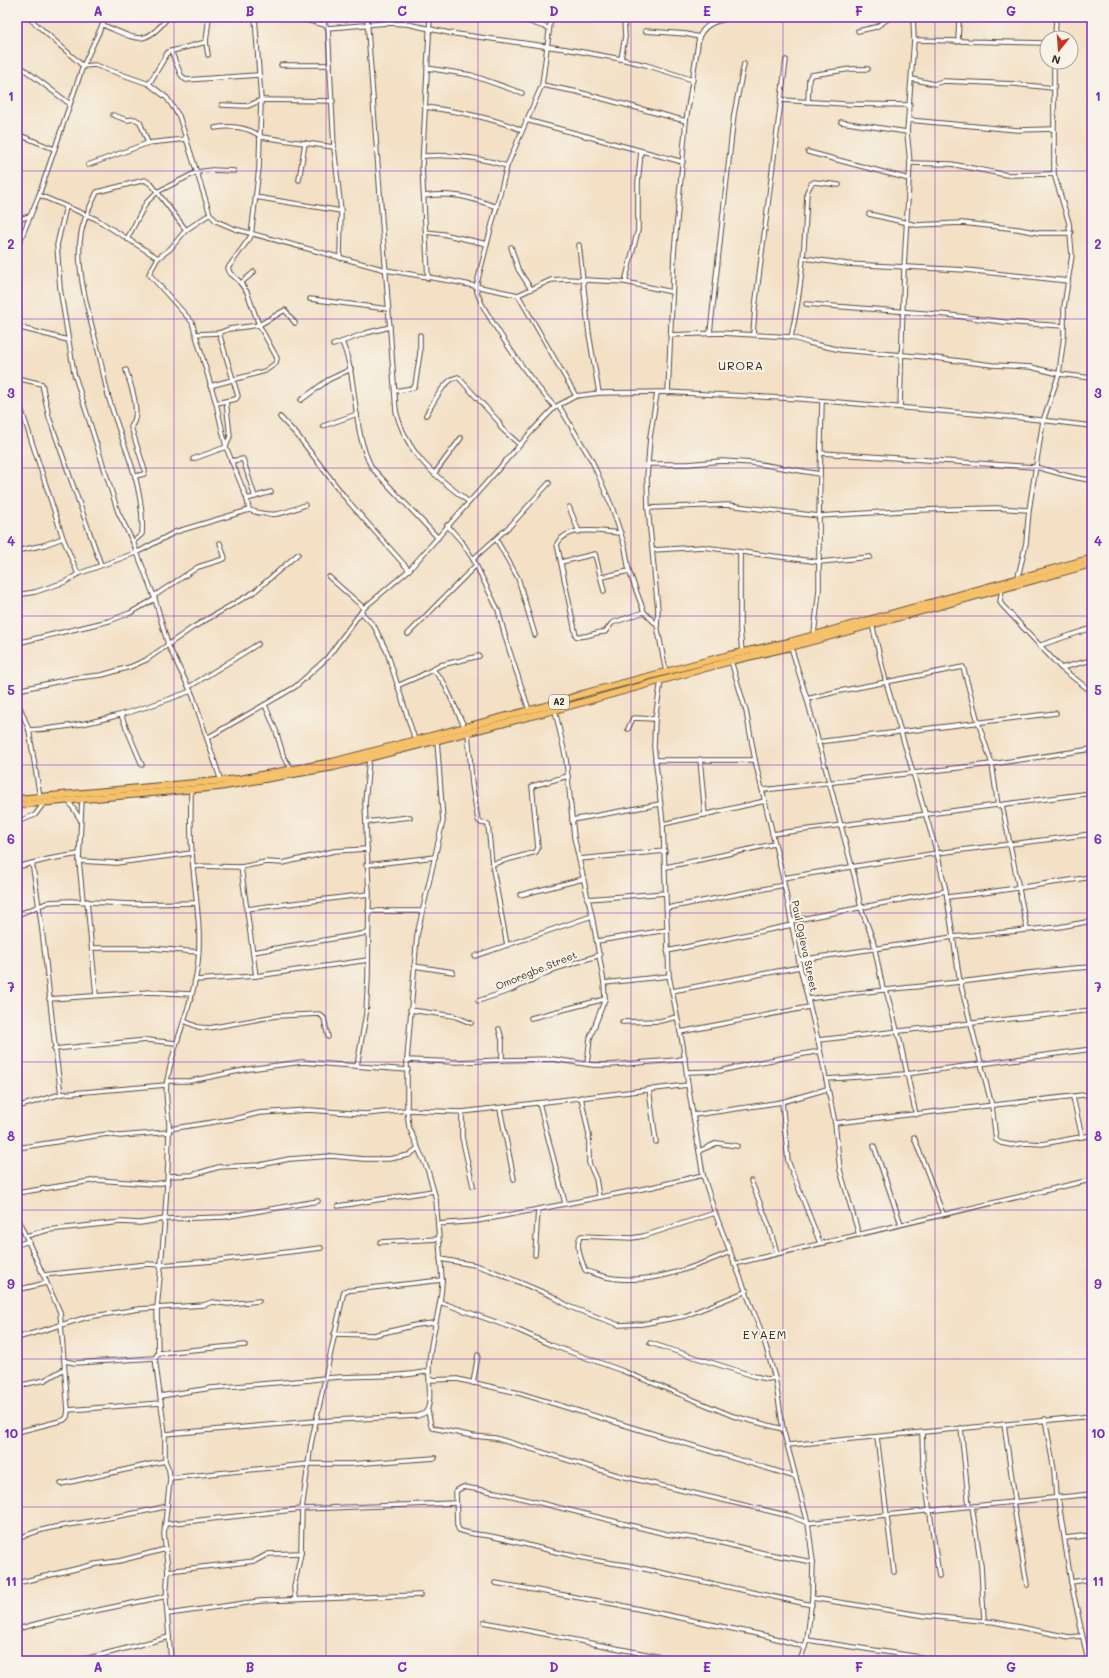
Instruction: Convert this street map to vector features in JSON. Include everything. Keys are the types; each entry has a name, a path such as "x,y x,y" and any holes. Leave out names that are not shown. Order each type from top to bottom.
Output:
{"highway":[{"name":"A2","path":"17,805 240,785 369,759 437,740 466,728 529,710 666,672 814,634 1092,557"},
{"name":"A2","path":"17,798 221,781 332,762 466,728 555,710 1092,564"}],"street":[{"path":"28,17 83,66 94,65 149,84 157,89 172,105 179,116 210,214 216,221 251,234 320,251 386,270 518,295 551,280 583,279 625,282 672,292"},
{"path":"17,248 39,195 83,66 106,17"},
{"path":"103,25 143,39 156,32 168,17"},
{"path":"208,56 206,42 209,17"},
{"path":"210,386 265,371 276,363 276,355 259,325 247,292 241,283 230,273 228,268 251,234 261,136 261,100 258,76 256,17"},
{"path":"294,17 325,25 328,28 333,101 334,147 341,211 340,258"},
{"path":"324,17 325,25"},
{"path":"368,17 396,411 402,433 421,461 434,474 469,502"},
{"path":"387,17 387,23"},
{"path":"428,278 423,156 430,17"},
{"path":"515,17 548,28"},
{"path":"551,17 548,28 542,85 507,166 476,286 479,299 512,354 537,388 557,406 592,461 612,507 621,533 629,571 644,612 657,625"},
{"path":"621,59 625,37 624,17"},
{"path":"668,393 672,292 686,121 699,37 704,29 714,21 732,17"},
{"path":"858,31 876,27 891,17"},
{"path":"900,407 901,355 904,313 904,268 910,163 907,132 914,40 912,17"},
{"path":"958,42 959,17"},
{"path":"1055,30 1056,20"},
{"path":"328,28 387,23 407,24 449,33 621,59 646,65 692,80"},
{"path":"645,31 686,34 699,37"},
{"path":"914,40 1039,43"},
{"path":"149,84 165,55 171,51 206,42"},
{"path":"171,51 181,75 186,80 258,76"},
{"path":"753,334 786,60"},
{"path":"17,64 70,104"},
{"path":"710,333 734,114 744,64"},
{"path":"281,65 330,65"},
{"path":"427,68 464,74 522,93"},
{"path":"808,102 809,79 812,75 852,69 868,69"},
{"path":"1018,577 1026,543 1035,467 1043,422 1058,374 1064,326 1064,307 1072,255 1071,233 1054,174 1054,70"},
{"path":"912,79 934,84 943,81 1015,84 1053,88"},
{"path":"542,85 578,92 686,121"},
{"path":"222,106 248,106 261,100 333,101"},
{"path":"781,100 910,105"},
{"path":"425,107 451,110 506,124 522,130"},
{"path":"113,115 127,120 135,119 140,122 148,143"},
{"path":"526,120 683,162"},
{"path":"908,120 1017,130 1053,129"},
{"path":"841,122 907,132"},
{"path":"216,128 236,127 261,136 334,147"},
{"path":"17,134 54,149"},
{"path":"88,165 148,143 186,139"},
{"path":"298,180 305,143"},
{"path":"625,282 638,230 638,183 641,151"},
{"path":"808,152 879,173 909,180"},
{"path":"423,156 466,156 507,166"},
{"path":"910,163 951,164 1007,175 1054,174"},
{"path":"127,239 146,203 157,192 197,172 212,170 234,171"},
{"path":"134,542 142,534 142,502 136,476 110,402 88,307 79,252 81,234 87,215 100,190 145,180 148,181 186,230"},
{"path":"791,337 799,303 804,258 807,192 809,186 814,182 839,185"},
{"path":"424,196 444,193 458,195 497,207"},
{"path":"39,195 87,215 158,258"},
{"path":"255,197 341,211"},
{"path":"66,207 57,245 60,288 74,373 118,512 138,552 155,598 168,645 191,691 221,781"},
{"path":"210,214 186,230 170,249 158,258 150,270 150,276 189,316 196,334 216,403 226,447 244,490 249,510"},
{"path":"869,214 907,224 928,225 962,223 1018,229 1039,233 1071,233"},
{"path":"17,220 30,216"},
{"path":"426,232 443,234 487,244"},
{"path":"579,245 589,334 599,393"},
{"path":"511,247 518,269 531,289"},
{"path":"804,258 847,264 966,270 1068,281"},
{"path":"241,283 254,272"},
{"path":"518,295 576,396"},
{"path":"310,299 388,309"},
{"path":"806,304 1064,326"},
{"path":"196,334 219,333 230,329 259,325 285,310 295,323"},
{"path":"17,327 68,340"},
{"path":"333,345 366,333 390,327"},
{"path":"216,403 236,399 238,396 219,333"},
{"path":"670,335 710,333 791,337 809,343 841,350 992,365 1031,367 1058,374 1092,378"},
{"path":"395,391 413,388 415,386 420,354 420,335"},
{"path":"342,342 351,369 364,451 372,468 438,538"},
{"path":"301,400 328,380 351,369"},
{"path":"126,370 133,391 136,419 131,427 145,471 144,474 136,476"},
{"path":"426,415 440,391 454,378 458,377 499,422 501,428 520,445"},
{"path":"17,378 42,384 49,417 102,566"},
{"path":"207,738 295,687 327,658 364,608 409,570 520,445 557,406 576,396 599,393 668,393 802,399 822,402 900,407 1023,418 1043,422 1092,426"},
{"path":"657,393 650,437 648,464 648,508 658,610 657,625 666,672"},
{"path":"17,396 18,404 63,538 78,574"},
{"path":"193,459 226,447 230,439 226,401"},
{"path":"814,634 819,590 820,562 819,516 822,402"},
{"path":"323,426 357,414"},
{"path":"280,416 298,436 346,500 409,570"},
{"path":"222,427 228,426"},
{"path":"434,474 461,438"},
{"path":"821,452 1035,467 1057,472 1077,479 1092,480"},
{"path":"232,460 242,458 255,497"},
{"path":"648,464 688,464 722,461 753,463 820,474"},
{"path":"240,481 249,478"},
{"path":"473,559 496,539 549,482"},
{"path":"244,490 252,486"},
{"path":"247,499 271,492"},
{"path":"648,508 728,505 819,516 918,510 996,508 1029,510"},
{"path":"17,595 35,592 65,582 78,574 138,552 175,532 249,510 263,515 272,515 305,506"},
{"path":"569,507 579,532"},
{"path":"448,525 462,542 473,559 498,610 529,710"},
{"path":"621,533 579,532 567,534 559,541 557,546 576,636 581,637 601,631 605,632 612,623 644,612"},
{"path":"17,551 44,545 63,538"},
{"path":"496,539 518,578 535,635"},
{"path":"17,642 109,621 130,613 155,598 198,567 224,559 220,543"},
{"path":"653,550 703,547 820,562 870,557"},
{"path":"740,552 740,629 742,652"},
{"path":"17,690 75,678 102,675 130,667 146,660 192,628 254,592 298,554"},
{"path":"561,562 595,554 602,577 604,591"},
{"path":"408,634 476,565"},
{"path":"602,577 629,571"},
{"path":"329,577 364,608"},
{"path":"1002,589 1000,602 1002,606 1041,645 1061,668 1092,692"},
{"path":"361,612 374,626 387,652 415,740"},
{"path":"872,624 886,682 924,814 937,853 947,897 960,982 992,1106 994,1134 996,1140 1001,1143 1042,1144 1092,1135"},
{"path":"1041,645 1092,628"},
{"path":"189,687 258,644"},
{"path":"791,647 807,699 828,783 841,825 861,908 873,940 884,989 898,1032 916,1116"},
{"path":"397,686 451,661 479,656"},
{"path":"1061,668 1092,660"},
{"name":"Paul Ogieva Street","path":"731,661 746,711 755,760 783,878 800,960 800,967 818,1040 826,1079 826,1089 835,1123 840,1170 859,1235"},
{"path":"807,699 963,667 978,722 992,764 1000,805 1020,887 1027,929"},
{"path":"433,670 443,681 466,728 472,784 478,820 481,823 488,824 492,864 507,945"},
{"path":"661,680 655,719 655,760 665,851 669,976 685,1058 703,1175 734,1264 747,1291 775,1378 783,1429 808,1523 813,1562 812,1605 807,1640 800,1661"},
{"path":"29,730 57,729 121,715 191,691"},
{"path":"17,700 29,730 40,797"},
{"path":"265,705 276,731 284,758 292,769"},
{"path":"555,710 566,759 572,820 579,860 600,955 604,983 605,999 590,1038 587,1064"},
{"path":"817,742 1056,713"},
{"path":"121,715 142,765"},
{"path":"628,729 632,718 655,719"},
{"path":"437,740 443,821 417,935 407,1060 408,1124 428,1171 433,1191 438,1224 442,1280 440,1302 434,1323 430,1347 428,1371 430,1380 428,1411 431,1426 433,1428 473,1436 495,1438 617,1475 790,1516 808,1523 1014,1500 1092,1494"},
{"path":"763,790 992,764 1092,749"},
{"path":"357,1066 366,1014 369,894 366,865 366,822 369,759"},
{"path":"655,760 755,760"},
{"path":"700,760 705,815"},
{"path":"492,864 536,852 538,848 532,786 568,776"},
{"path":"171,1661 165,1524 170,1478 165,1461 165,1434 155,1358 158,1353 158,1308 168,1182 169,1130 166,1085 176,1043 184,1021 195,980 198,952 194,866 192,853 191,790"},
{"path":"772,834 1092,793"},
{"path":"82,799 79,861 83,901"},
{"path":"68,800 80,819"},
{"path":"663,824 765,801"},
{"path":"17,822 35,816 44,803"},
{"path":"572,820 660,804"},
{"path":"366,822 410,817"},
{"path":"783,878 937,853 1092,834"},
{"path":"666,867 774,844"},
{"path":"194,866 241,867 266,862 289,862 334,851 367,848"},
{"path":"579,860 665,851"},
{"path":"79,861 116,863 192,853"},
{"path":"17,867 79,854"},
{"path":"366,865 435,857"},
{"path":"32,863 40,905 54,1049 61,1094"},
{"path":"241,867 256,976"},
{"path":"947,897 1092,877"},
{"path":"520,895 583,879"},
{"path":"667,908 784,885"},
{"path":"667,951 861,908 946,892"},
{"path":"587,899 666,893"},
{"path":"246,909 369,894"},
{"path":"17,915 49,902 83,901 131,904 196,903"},
{"path":"87,902 96,995"},
{"path":"368,911 422,911"},
{"path":"475,956 592,916"},
{"path":"800,960 953,937 1059,927 1092,921"},
{"path":"597,942 667,930"},
{"path":"253,952 367,933"},
{"path":"92,948 150,948 198,952"},
{"name":"Omoregbe Street","path":"478,1001 511,990 555,969 600,955"},
{"path":"195,980 256,976 368,960"},
{"path":"414,966 453,972"},
{"path":"672,991 800,967"},
{"path":"808,999 884,989 960,982 1055,969 1092,967"},
{"path":"604,983 669,976"},
{"path":"49,999 150,992 191,994"},
{"path":"531,1018 605,999"},
{"path":"680,1032 809,1008"},
{"path":"410,1010 454,1016 471,1023"},
{"path":"818,1040 898,1032 970,1022 1092,1010"},
{"path":"184,1021 198,1027 208,1028 276,1016 319,1014 324,1018 328,1037"},
{"path":"622,1022 660,1021 676,1017"},
{"path":"499,1029 502,1040 502,1060"},
{"path":"54,1049 147,1040 176,1043"},
{"path":"826,1079 906,1074 1092,1049"},
{"path":"687,1072 720,1071 820,1051"},
{"path":"407,1060 458,1062 552,1059 587,1064 610,1065 677,1060 685,1058"},
{"path":"167,1081 190,1081 249,1069 302,1062 408,1070"},
{"path":"17,1103 17,1107 61,1094 166,1085"},
{"path":"17,1148 107,1134 120,1136 169,1130 239,1118 259,1113 309,1110 365,1114 407,1110 462,1112 500,1109 581,1097 688,1085"},
{"path":"649,1089 656,1142"},
{"path":"694,1115 782,1102 826,1089"},
{"path":"835,1123 916,1116 1092,1094"},
{"path":"1072,1096 1082,1137"},
{"path":"581,1097 589,1135 589,1163 596,1179 599,1197"},
{"path":"782,1102 788,1161 820,1243"},
{"path":"539,1103 565,1203"},
{"path":"500,1109 514,1179"},
{"path":"462,1112 462,1136 473,1186"},
{"path":"914,1137 943,1214"},
{"path":"699,1151 717,1143 737,1146"},
{"path":"874,1146 901,1224"},
{"path":"168,1176 192,1175 220,1167 260,1165 289,1159 332,1156 363,1159 389,1159 409,1155 418,1148"},
{"path":"438,1224 469,1222 703,1175"},
{"path":"17,1193 97,1180 154,1184 168,1182"},
{"path":"751,1180 768,1223 777,1253"},
{"path":"734,1264 1090,1180"},
{"path":"338,1206 433,1191"},
{"path":"26,1236 48,1230 121,1222 147,1222 165,1219 224,1217 318,1201"},
{"path":"535,1255 538,1209"},
{"path":"715,1213 644,1236 632,1238 581,1236 578,1239 578,1245 585,1270 611,1278 658,1277 692,1268 730,1252"},
{"path":"17,1217 29,1241 46,1283 58,1304 65,1361 64,1369 68,1410 67,1417 64,1420 17,1432"},
{"path":"380,1242 438,1238"},
{"path":"17,1245 29,1241"},
{"path":"43,1275 148,1264 162,1265 222,1260 321,1248"},
{"path":"440,1259 476,1265 490,1270 552,1296 570,1307 619,1325 648,1323 685,1316 747,1291"},
{"path":"295,1599 294,1580 301,1552 302,1509 309,1464 316,1421 343,1294 345,1291 369,1290 442,1280"},
{"path":"17,1290 46,1283"},
{"path":"17,1338 88,1317 139,1309 204,1304 212,1302 228,1304 259,1301"},
{"path":"440,1302 518,1330 551,1345 624,1371 733,1416 783,1429"},
{"path":"334,1334 374,1335 416,1325 434,1323"},
{"path":"650,1343 754,1376 767,1379 775,1378"},
{"path":"158,1353 245,1345"},
{"path":"473,1383 478,1355"},
{"path":"65,1361 75,1363 155,1358"},
{"path":"17,1386 45,1380 64,1369"},
{"path":"160,1396 211,1388 310,1380 326,1377 408,1374 428,1371"},
{"path":"430,1380 457,1379 538,1398 796,1477"},
{"path":"68,1410 161,1403"},
{"path":"165,1434 316,1421 417,1416 428,1411"},
{"path":"788,1445 1045,1419 1092,1416"},
{"path":"1045,1419 1071,1582 1088,1661"},
{"path":"1004,1424 1027,1585"},
{"path":"961,1428 971,1506 981,1566 984,1620"},
{"path":"922,1432 923,1465 939,1576"},
{"path":"877,1437 894,1572"},
{"path":"170,1478 309,1464 350,1464 435,1458"},
{"path":"61,1484 165,1461"},
{"path":"812,1605 626,1565 605,1563 485,1534 462,1531 459,1530 457,1525 456,1491 459,1488 500,1493 666,1534 714,1541 763,1553 813,1562"},
{"path":"165,1524 302,1509 456,1503"},
{"path":"17,1540 23,1536 43,1530 140,1513 167,1506"},
{"path":"1065,1538 1092,1536"},
{"path":"17,1583 96,1564 119,1561 166,1549"},
{"path":"168,1571 255,1561 268,1554 301,1552"},
{"path":"1071,1582 1092,1579"},
{"path":"496,1582 615,1604 767,1636 805,1648"},
{"path":"168,1614 260,1601 420,1595"},
{"path":"17,1630 54,1619 167,1596"},
{"path":"812,1598 926,1616 984,1620 1069,1637 1082,1636"},
{"path":"484,1622 681,1661"},
{"path":"78,1661 169,1637"},
{"path":"807,1640 946,1661"}],"district":[{"name":"URORA","path":"741,366"},
{"name":"EYAEM","path":"765,1335"}]}
